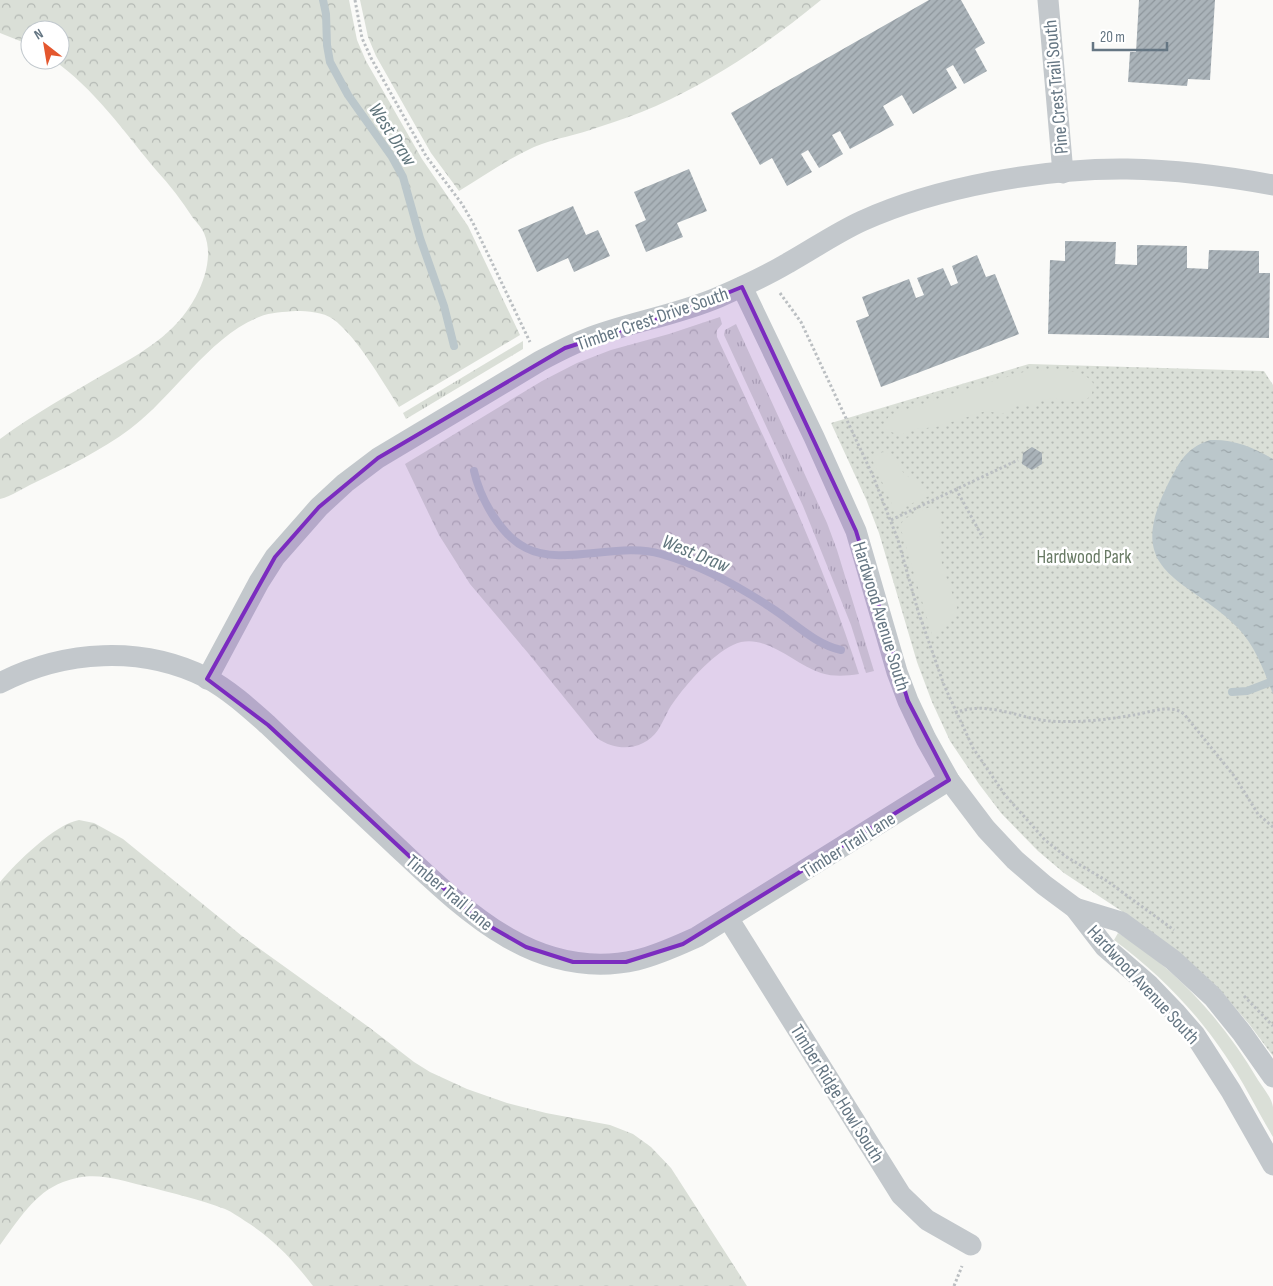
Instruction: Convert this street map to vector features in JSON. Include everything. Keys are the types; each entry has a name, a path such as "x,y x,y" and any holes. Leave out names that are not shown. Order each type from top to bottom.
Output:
{"street":[{"name":"Pine Crest Trail South","path":"1048,0 1063,173"},
{"name":"Timber Crest Drive South","path":"207,678 259,582 275,557 308,518 345,483 378,458 540,361 586,339 688,309 742,287 844,230 883,212 957,190 1023,178 1109,169 1212,175 1273,185"},
{"name":"Hardwood Avenue South","path":"742,287 814,437 856,531 897,672 926,739 949,780 986,829 1015,860 1075,908 1105,947 1149,985 1195,1035 1231,1091 1273,1165"},
{"name":"Timber Trail Lane","path":"0,683 21,672 44,664 78,657 97,656 141,658 176,666 207,678 241,702 268,725 461,906 486,925 526,947 573,962 605,964 626,962 670,950 697,937 949,780"},
{"name":"Hardwood Avenue South","path":"1075,908 1122,922 1173,960 1212,997 1242,1033 1273,1077"},
{"name":"Timber Ridge Howl South","path":"728,918 901,1195 927,1220 971,1245"}],"path":[{"path":"355,0 362,38 371,58 426,156 462,204 473,223 540,361"},
{"path":"782,297 802,322 873,476 891,520 930,646 955,712 973,748 990,775 1017,810 1040,835 1065,856 1107,881 1176,931"},
{"path":"891,520 1018,460"},
{"path":"956,489 983,538"},
{"path":"955,712 973,708 989,708 1031,719 1059,722 1111,718 1164,709 1176,709 1184,714 1235,777 1258,814 1273,827"},
{"path":"1244,996 1273,1026"}],"highlighted area":[{"path":"742,287 856,531 908,701 949,780 683,944 626,962 573,962 526,947 477,919 268,725 207,679 275,557 319,507 378,458 565,348 688,309"}],"green space":[{"path":"0,0 349,0 357,40 366,61 422,159 468,226 520,335 399,407 360,348 333,319 320,313 305,311 264,315 241,326 224,338 146,416 119,437 96,451 0,499 0,439 52,404 139,354 162,337 187,311 201,286 208,259 208,246 203,231 176,193 95,97 67,70 70,70 70,20 20,20 20,41 0,33"},
{"path":"360,0 821,0 742,59 678,96 635,115 534,147 505,162 459,191 431,153 376,56 368,37"},
{"path":"720,317 722,324 717,330 717,337 812,546 859,674 840,676 821,673 778,650 756,642 733,645 717,655 685,687 652,737 645,742 629,747 613,746 597,738 470,584 439,535 405,464 542,381 577,363 611,350"},
{"path":"736,324 827,523 874,671 866,673 851,625 803,506 724,335 725,330"},
{"path":"523,341 523,349 406,419 403,413"},
{"name":"Hardwood Park","path":"1029,364 1264,371 1273,385 1273,1056 1224,995 1129,916 1064,873 1038,851 1001,813 979,784 950,741 932,702 917,662 879,533 866,499 831,423"},
{"path":"1027,371 1072,371 1084,375 1093,383 1092,394 1086,400 1070,402 1053,398 1032,405 1017,405 1002,414 986,411 936,427 917,429 900,435 885,428 884,423 890,415 966,389"},
{"path":"883,452 895,458 902,471 921,486 929,496 899,509 894,509 871,457"},
{"path":"934,505 943,515 939,531 942,565 957,607 954,617 948,624 932,635 900,526 904,519"},
{"path":"79,820 94,823 123,839 242,936 430,1072 467,1089 507,1103 546,1113 610,1125 633,1134 651,1147 671,1168 747,1286 313,1286 274,1242 228,1210 114,1178 94,1176 74,1178 43,1193 20,1217 0,1245 0,882 36,845 69,823"},
{"path":"1118,933 1160,963 1179,980 1230,1037 1271,1100 1273,1107 1273,1137 1238,1075 1213,1038 1188,1007 1160,979 1114,940"}],"water":[{"path":"1210,440 1227,441 1243,445 1273,459 1273,694 1258,659 1243,634 1218,610 1181,584 1167,571 1157,557 1152,539 1155,516 1167,486 1179,464 1188,452"}],"building":[{"path":"929,0 961,0 985,43 975,49 987,71 964,84 953,65 946,69 957,88 913,114 902,95 883,106 894,125 850,149 840,131 832,135 843,154 819,168 808,150 801,154 812,172 787,186 772,158 760,165 731,113"},
{"path":"1139,0 1215,0 1210,80 1188,79 1187,86 1128,82 1130,52 1136,52"},
{"path":"689,169 707,211 677,223 683,237 646,252 635,225 646,220 634,192"},
{"path":"573,206 586,235 598,230 610,256 574,272 568,258 537,272 518,230"},
{"path":"1065,241 1116,242 1115,264 1137,265 1137,245 1187,246 1187,268 1208,269 1209,250 1259,251 1259,273 1270,273 1269,338 1048,334 1050,260 1065,261"},
{"path":"977,255 986,277 995,274 1019,334 881,387 856,321 869,316 862,297 909,279 916,298 924,295 917,278 943,268 951,286 958,283 952,266"},
{"path":"1032,447 1042,453 1042,464 1032,470 1022,464 1023,453"}],"waterway":[{"name":"West Draw","path":"323,0 330,62 348,95 392,157 403,177 420,238 444,306 454,346"},
{"name":"West Draw","path":"474,471 481,493 492,515 508,534 526,548 540,553 557,555 628,550 661,554 731,583 770,607 813,638 841,650"},
{"name":"West Draw","path":"1232,692 1247,691 1273,681"}]}
